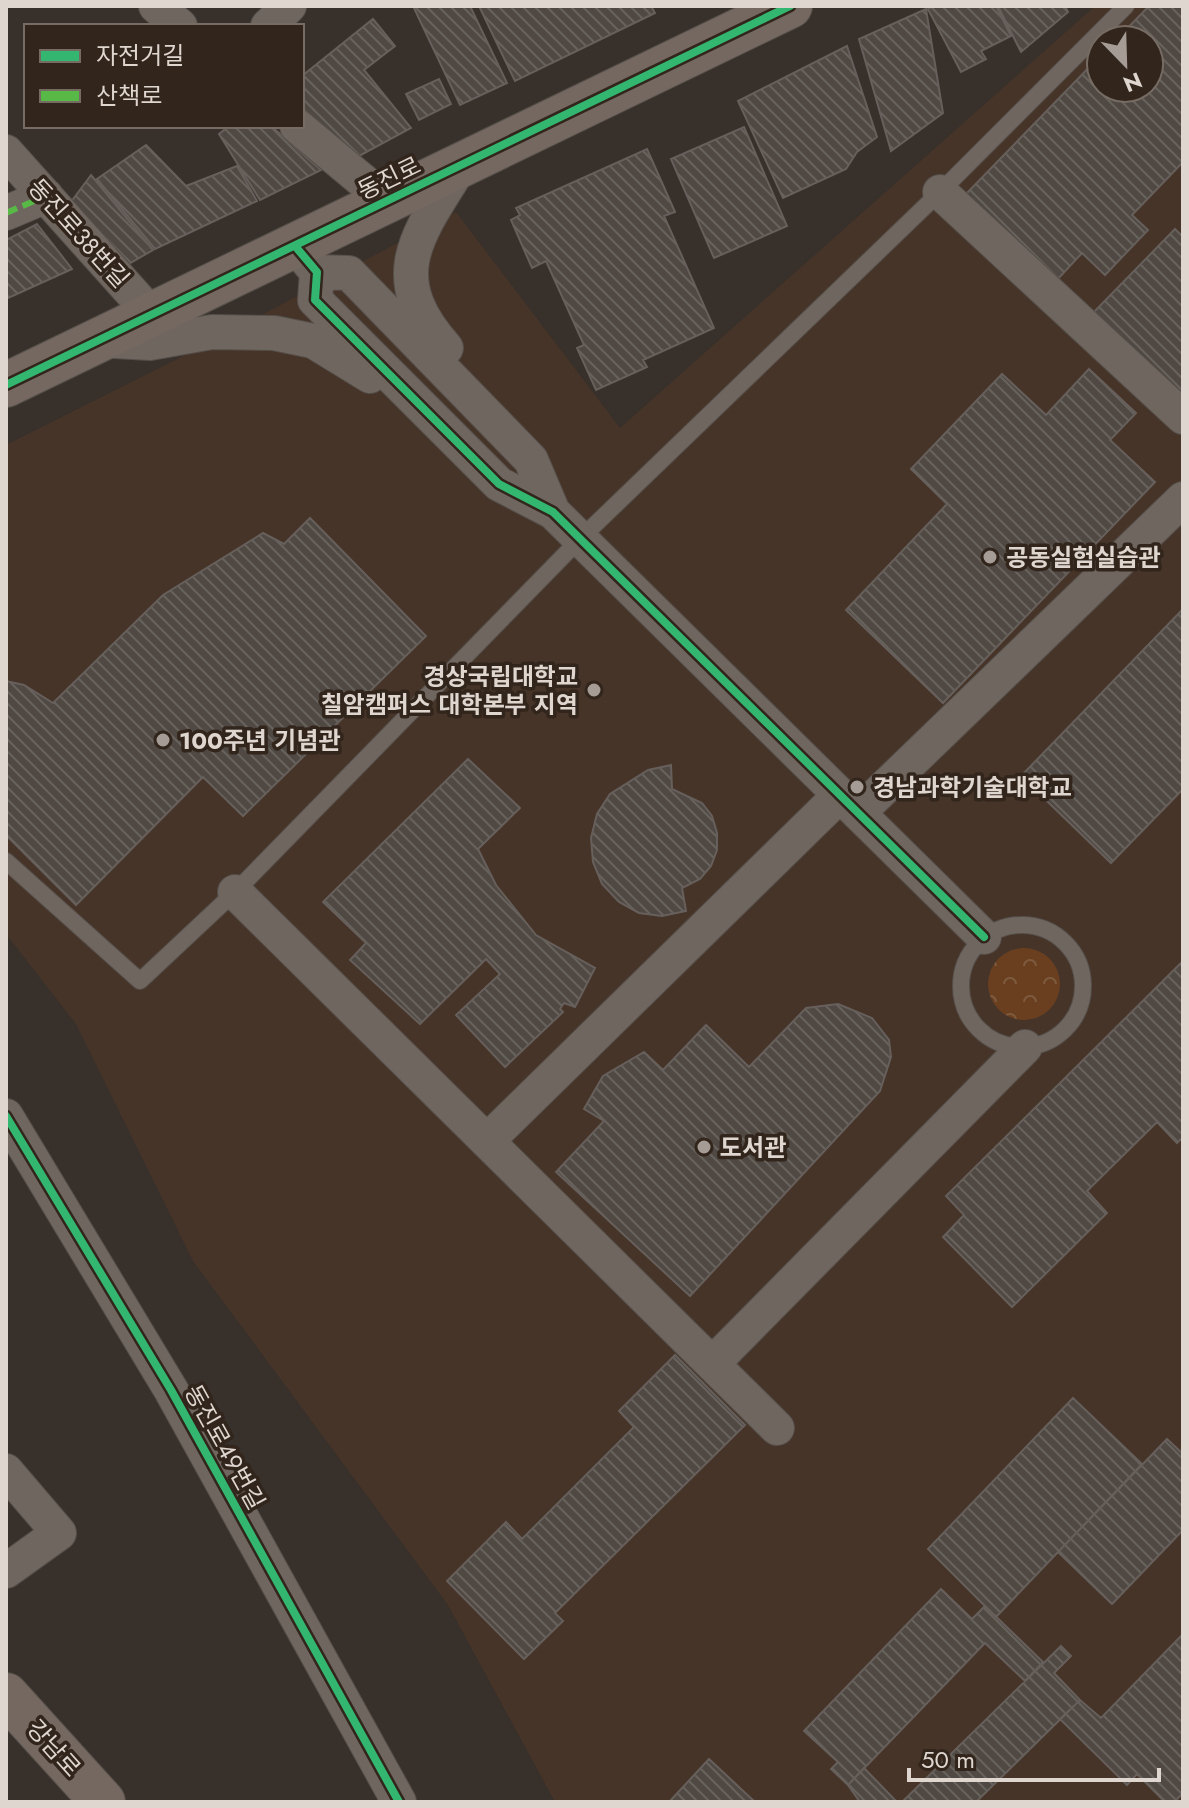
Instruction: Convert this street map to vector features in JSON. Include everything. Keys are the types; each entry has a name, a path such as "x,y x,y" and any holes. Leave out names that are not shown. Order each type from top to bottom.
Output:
{"street":[{"path":"156,6 178,24"},
{"path":"270,24 289,6"},
{"name":"동진로","path":"6,385 152,315 306,259 387,201 790,6"},
{"path":"299,128 387,201"},
{"name":"동진로38번길","path":"6,152 152,315"},
{"path":"461,165 420,238 408,270 413,300 424,323 457,360 470,398"},
{"path":"940,192 1183,417"},
{"path":"6,213 46,196"},
{"path":"306,259 349,273 531,460 553,512"},
{"path":"306,259 315,300 439,426 499,484 553,512 984,937"},
{"path":"98,340 150,343 212,332 274,333 313,341 355,364 439,426"},
{"path":"489,1139 1183,499"},
{"path":"235,892 489,1139 777,1428"},
{"path":"713,1363 1025,1047"},
{"name":"동진로49번길","path":"6,1116 171,1390 399,1802"},
{"path":"6,1471 59,1533 6,1571"},
{"name":"강남로","path":"6,1695 103,1802"}],"lane":[{"path":"6,861 140,981 235,892 580,539 940,192 1126,6"},
{"path":"1024,924 1044,928 1062,939 1079,965 1083,995 1076,1015 1063,1031 1046,1043 1025,1047 1006,1045 988,1037 973,1024 964,1007 960,988 963,968 971,951 984,937 1003,927 1024,924"}],"shaded area":[{"name":"경상국립대학교 칠암캠퍼스 대학본부 지역","path":"1095,6 1183,6 1183,1802 555,1802 448,1605 193,1261 76,1024 6,934 6,445 207,344 456,212 620,428"}],"green space":[{"path":"1024,948 1044,954 1054,964 1060,984 1054,1004 1044,1014 1024,1020 1004,1014 994,1004 988,984 994,964 1004,954"}],"building":[{"path":"413,6 470,6 507,83 460,105"},
{"path":"479,6 651,6 655,13 515,81"},
{"path":"933,6 996,6 1011,36 981,51 986,59 961,72 928,9"},
{"path":"998,6 1065,6 1068,12 1021,52"},
{"path":"1149,6 1183,6 1183,162 1132,215 1148,230 1105,275 1082,253 1056,281 966,194 1085,71 1085,104 1165,104 1165,24 1132,24"},
{"path":"926,9 943,113 891,151 859,39"},
{"path":"373,19 395,46 364,70 411,128 359,156 304,110 304,74"},
{"path":"847,46 877,137 857,152 846,169 783,198 738,101"},
{"path":"439,79 451,104 419,120 406,94"},
{"path":"744,127 787,226 714,258 671,159"},
{"path":"226,128 273,128 321,170 260,200 219,134"},
{"path":"146,145 186,186 237,166 257,201 155,249 97,179"},
{"path":"647,149 675,212 664,216 714,328 643,360 647,367 596,390 577,348 584,345 546,261 532,268 511,220 520,215 516,208"},
{"path":"91,175 153,250 120,269 65,210"},
{"path":"37,224 72,269 6,299 6,240"},
{"path":"1175,229 1183,237 1183,406 1090,316"},
{"name":"공동실험실습관","path":"1089,369 1136,413 1110,440 1155,482 943,703 846,610 947,504 911,469 1002,374 1046,415"},
{"name":"100주년 기념관","path":"310,518 426,636 243,816 203,777 76,905 6,835 6,681 24,685 53,703 163,595 263,533 284,544"},
{"path":"1183,609 1183,789 1111,863 1021,776"},
{"path":"468,759 520,808 478,849 496,885 536,935 595,968 575,1007 564,1003 560,1009 563,1012 505,1067 456,1015 500,974 486,959 420,1024 350,960 366,943 323,902"},
{"path":"671,765 672,789 702,803 712,816 717,833 717,850 711,866 700,879 682,888 686,911 662,916 639,913 619,902 602,884 593,862 591,838 597,814 610,794 648,770"},
{"path":"1183,961 1183,1137 1177,1143 1157,1122 1087,1191 1107,1213 1012,1307 943,1237 964,1215 946,1196"},
{"name":"도서관","path":"838,1004 872,1018 889,1040 891,1057 880,1091 690,1296 556,1172 604,1121 584,1109 603,1076 644,1052 663,1070 706,1025 749,1067 806,1008"},
{"path":"675,1355 745,1425 555,1613 563,1621 524,1659 447,1581 506,1522 522,1539 634,1427 619,1411"},
{"path":"1073,1398 1142,1464 996,1617 928,1549"},
{"path":"1167,1439 1183,1454 1183,1530 1112,1604 1058,1552"},
{"path":"941,1589 972,1619 985,1606 1043,1662 1025,1681 985,1643 848,1785 831,1769 838,1762 804,1731"},
{"path":"1183,1634 1183,1793 1174,1802 1165,1802 1137,1774 1127,1785 1060,1719 1080,1700 1101,1718"},
{"path":"1061,1646 1071,1656 1054,1673 1080,1700 976,1802 902,1802"},
{"path":"709,1759 755,1802 669,1802"},
{"path":"864,1768 897,1802 860,1802 848,1785"}],"marked path":[{"path":"6,213 46,196"}],"cycle path":[{"path":"6,385 790,6"},
{"path":"295,246 317,272 315,300 499,484 553,512 984,937"},
{"path":"6,1116 171,1390 399,1802"}],"place":[{"name":"공동실험실습관","path":"990,557"},
{"name":"경상국립대학교 칠암캠퍼스 대학본부 지역","path":"594,690"},
{"name":"100주년 기념관","path":"163,740"},
{"name":"경남과학기술대학교","path":"857,787"},
{"name":"도서관","path":"704,1147"}]}
